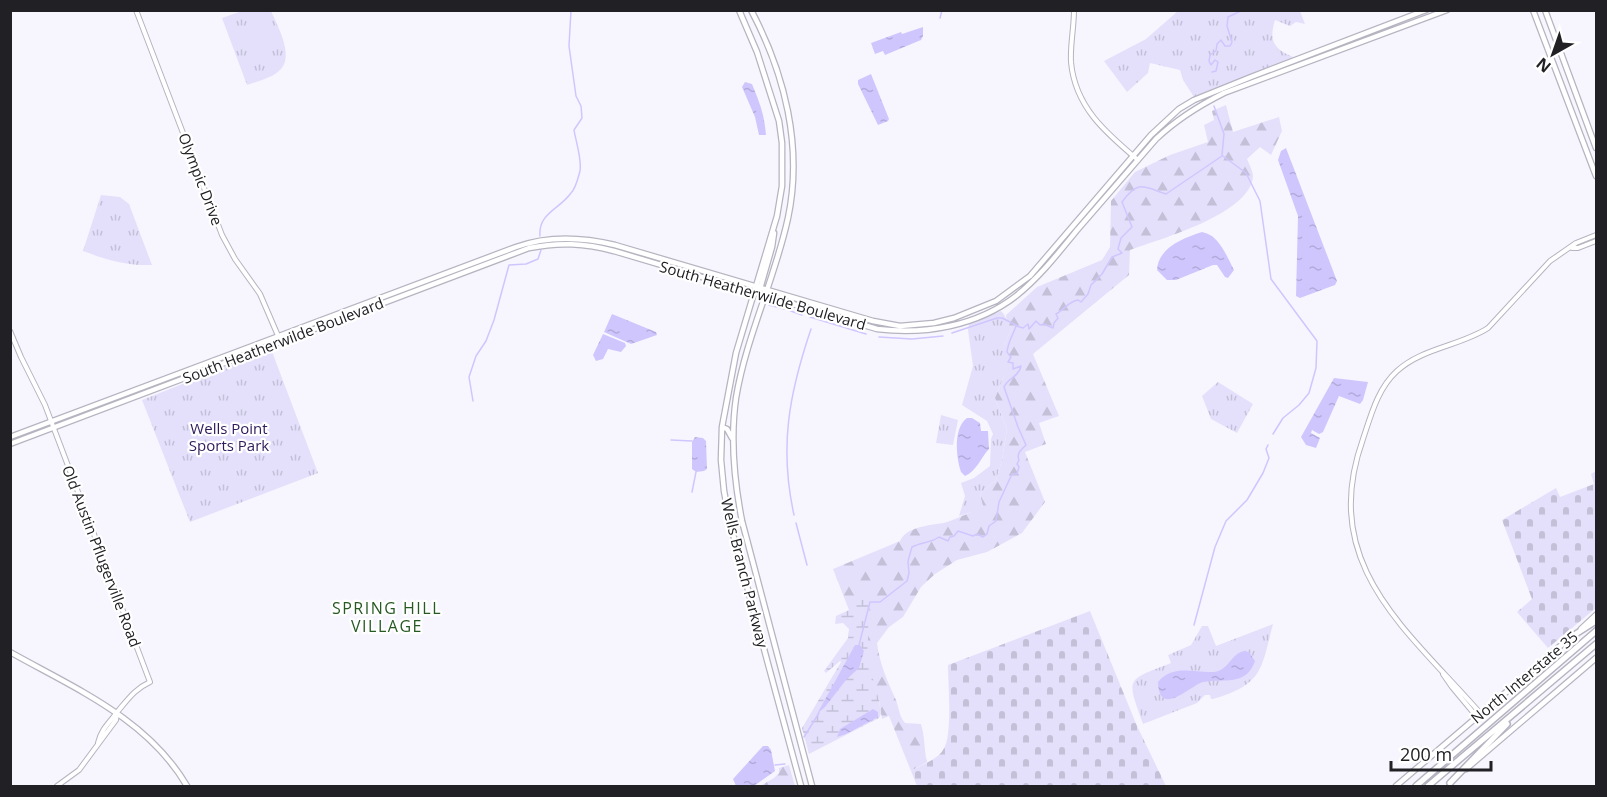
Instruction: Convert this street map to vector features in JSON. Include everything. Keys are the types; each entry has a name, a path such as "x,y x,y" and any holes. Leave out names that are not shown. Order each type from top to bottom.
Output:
{"highway":[{"path":"1571,637 1596,621"},
{"path":"1416,786 1596,631"},
{"path":"1428,786 1596,644"},
{"path":"1448,785 1523,707"}],"main road":[{"name":"Wells Branch Parkway","path":"739,10 757,51 779,121 782,143 782,186 777,216 736,352 723,415 724,491 730,522 801,786"},
{"name":"Wells Branch Parkway","path":"751,10 759,25 785,97 793,143 793,182 788,218 736,397 732,438 736,492 812,786"},
{"name":"South Heatherwilde Boulevard","path":"766,293 877,329 900,332 935,330 975,317 1005,303 1032,282 1133,156 1151,135 1179,109 1194,100 1251,77 1426,10"},
{"name":"South Heatherwilde Boulevard","path":"1046,262 1156,139 1183,115 1215,98 1447,10"},
{"path":"1533,10 1596,176"},
{"path":"1545,10 1596,148"},
{"path":"1550,52 1559,49"},
{"path":"1251,77 1253,83"},
{"path":"1574,116 1583,113"},
{"path":"782,143 793,143"},
{"name":"South Heatherwilde Boulevard","path":"10,444 102,403 337,317 527,243 558,238 596,240 671,266 756,289"},
{"path":"756,289 766,293"},
{"name":"South Heatherwilde Boulevard","path":"10,437 105,409 166,381"},
{"path":"102,403 105,409"},
{"path":"723,415 729,426 734,428"},
{"path":"722,427 732,438"},
{"name":"North Interstate 35","path":"1396,786 1596,615"},
{"path":"758,626 769,624"},
{"path":"10,652 117,713 144,733 176,768 187,786"},
{"path":"1448,785 1596,658"}],"street":[{"name":"Olympic Drive","path":"136,10 222,235 235,259 260,294 279,338"},
{"path":"1074,10 1071,62 1078,91 1095,121 1138,160"},
{"path":"1479,715 1376,592 1363,566 1352,530 1350,506 1351,482 1358,453 1379,396 1396,372 1413,360 1476,336 1488,328 1550,261 1576,243 1596,235"},
{"path":"1571,248 1578,248 1596,241"},
{"name":"Old Austin Pflugerville Road","path":"10,331 52,425 150,682 133,692 117,713"},
{"path":"57,786 79,770 98,743 100,734 111,717 117,713"}],"green space":[{"path":"242,11 271,11 283,40 286,56 285,63 274,75 247,85 222,18"},
{"path":"267,11 277,36 256,45 243,12"},
{"path":"1178,11 1300,11 1305,24 1296,22 1290,26 1275,20 1272,34 1275,44 1295,58 1194,97 1183,80 1180,70 1150,63 1148,73 1127,92 1104,61 1146,39"},
{"path":"1226,105 1233,132 1279,117 1282,131 1271,155 1260,147 1247,159 1253,176 1248,190 1237,202 1221,213 1182,232 1130,250 1129,275 1033,354 1059,416 1039,423 1046,444 1025,452 1045,502 1022,533 987,552 957,560 935,574 921,587 903,617 889,627 877,643 882,665 901,718 905,723 921,724 927,762 911,771 889,716 882,719 879,700 833,569 900,541 903,536 913,530 946,522 983,506 980,494 996,480 1007,429 995,398 1004,376 1004,345 1012,328 1007,324 1006,315 1037,287 1102,260 1110,247 1111,201 1135,172 1170,155 1208,142 1204,125 1214,120 1212,111"},
{"path":"101,195 120,197 129,204 152,265 117,262 83,251"},
{"path":"1001,311 1012,328 1004,345 1004,376 995,398 1007,429 1002,460 996,480 980,494 983,506 959,516 965,496 961,483 974,478 990,466 993,434 987,421 962,405 973,366 969,324"},
{"name":"Wells Point Sports Park","path":"271,349 318,473 190,522 142,400"},
{"path":"1218,382 1253,404 1237,433 1211,419 1202,396"},
{"path":"941,415 958,420 953,445 936,443"},
{"path":"1596,471 1596,608 1548,648 1517,612 1532,599 1502,520 1556,488 1560,497 1594,484 1591,474"},
{"path":"864,589 870,597 867,658 881,714 879,718 809,754 802,728 841,662 826,673 824,671 848,638 849,629 843,623 835,624 836,616 849,610"},
{"path":"1090,611 1137,726 1166,786 917,786 911,771 937,757 946,743 949,722 948,665"},
{"path":"1273,624 1262,664 1251,681 1213,699 1210,695 1205,695 1197,703 1143,724 1134,698 1133,683 1137,678 1171,663 1168,655 1191,645 1202,626 1208,626 1216,646"},
{"path":"789,765 795,786 760,786 774,778 779,773 779,768"}],"water":[{"path":"923,27 921,40 885,55 883,51 875,54 871,43"},
{"path":"871,74 889,119 878,125 858,84 858,80"},
{"path":"745,82 752,84 755,91 763,114 766,135 759,135 755,117 742,87"},
{"path":"1286,148 1337,281 1335,285 1300,298 1296,296 1298,216 1278,160 1281,151"},
{"path":"1202,232 1217,241 1234,270 1228,278 1217,265 1213,265 1176,280 1167,280 1157,270 1162,256 1173,245"},
{"path":"612,314 656,332 657,335 631,344 604,332"},
{"path":"603,334 625,343 626,346 621,352 608,349 603,359 596,361 593,355"},
{"path":"1334,378 1368,382 1363,400 1360,404 1339,396 1323,432 1319,434 1312,430 1311,433 1320,438 1316,448 1306,445 1301,437"},
{"path":"967,418 980,423 981,431 988,431 989,449 976,467 965,476 959,466 957,443 959,429"},
{"path":"695,437 706,441 707,469 704,471 696,472 692,469 692,442"},
{"path":"855,645 860,645 864,651 859,668 817,714"},
{"path":"1244,651 1249,652 1255,661 1246,675 1240,678 1203,682 1170,699 1164,698 1160,693 1158,682 1170,673 1218,671"},
{"path":"873,709 878,712 878,717 837,737 840,729"},
{"path":"763,746 768,746 771,750 775,771 754,786 736,786 733,779"}],"waterway":[{"path":"540,236 542,222 573,191 580,171 580,156 574,130 582,118 581,106 576,96 569,46 571,10"},
{"path":"940,18 942,10"},
{"path":"1212,72 1216,71 1218,62 1215,60 1211,65 1210,55 1216,51 1217,44 1221,40 1225,46 1230,46 1232,42 1227,26 1228,17 1243,10"},
{"path":"1214,106 1224,134 1222,155"},
{"path":"859,645 870,602 880,602 907,581 908,561 912,547 939,537 948,541 958,531 983,537 987,534 989,526 996,521 999,502 1012,474 1017,474 1019,453 1026,445 1004,387 1018,373 1021,366 1013,369 1013,363 1008,362 1011,357 1007,352 1009,342 1016,326 1023,328 1028,324 1029,329 1036,321 1040,325 1044,324 1053,328 1058,318 1056,314 1072,302 1078,300 1081,302 1088,294 1091,285 1102,274 1112,257 1122,253 1118,249 1121,238 1132,227 1122,202 1133,190 1147,187 1166,194 1222,156"},
{"path":"1223,156 1246,173 1260,201 1271,279 1317,341 1316,368 1309,393 1283,418 1273,434"},
{"path":"473,401 469,377 476,356 486,341 494,320 509,265 526,264 538,259 541,250"},
{"path":"769,305 784,309"},
{"path":"788,310 802,315"},
{"path":"810,317 866,334"},
{"path":"952,333 997,318 1016,325"},
{"path":"794,515 787,466 789,421 797,376 811,329"},
{"path":"879,337 912,339 943,336"},
{"path":"671,440 692,441"},
{"path":"1194,625 1215,547 1226,521 1247,500 1263,473 1269,458 1266,449 1268,445"},
{"path":"692,492 696,472"},
{"path":"796,523 807,565"},
{"path":"804,737 819,713"},
{"path":"775,765 785,764"}],"district":[{"name":"SPRING HILL VILLAGE","path":"387,617"}]}
